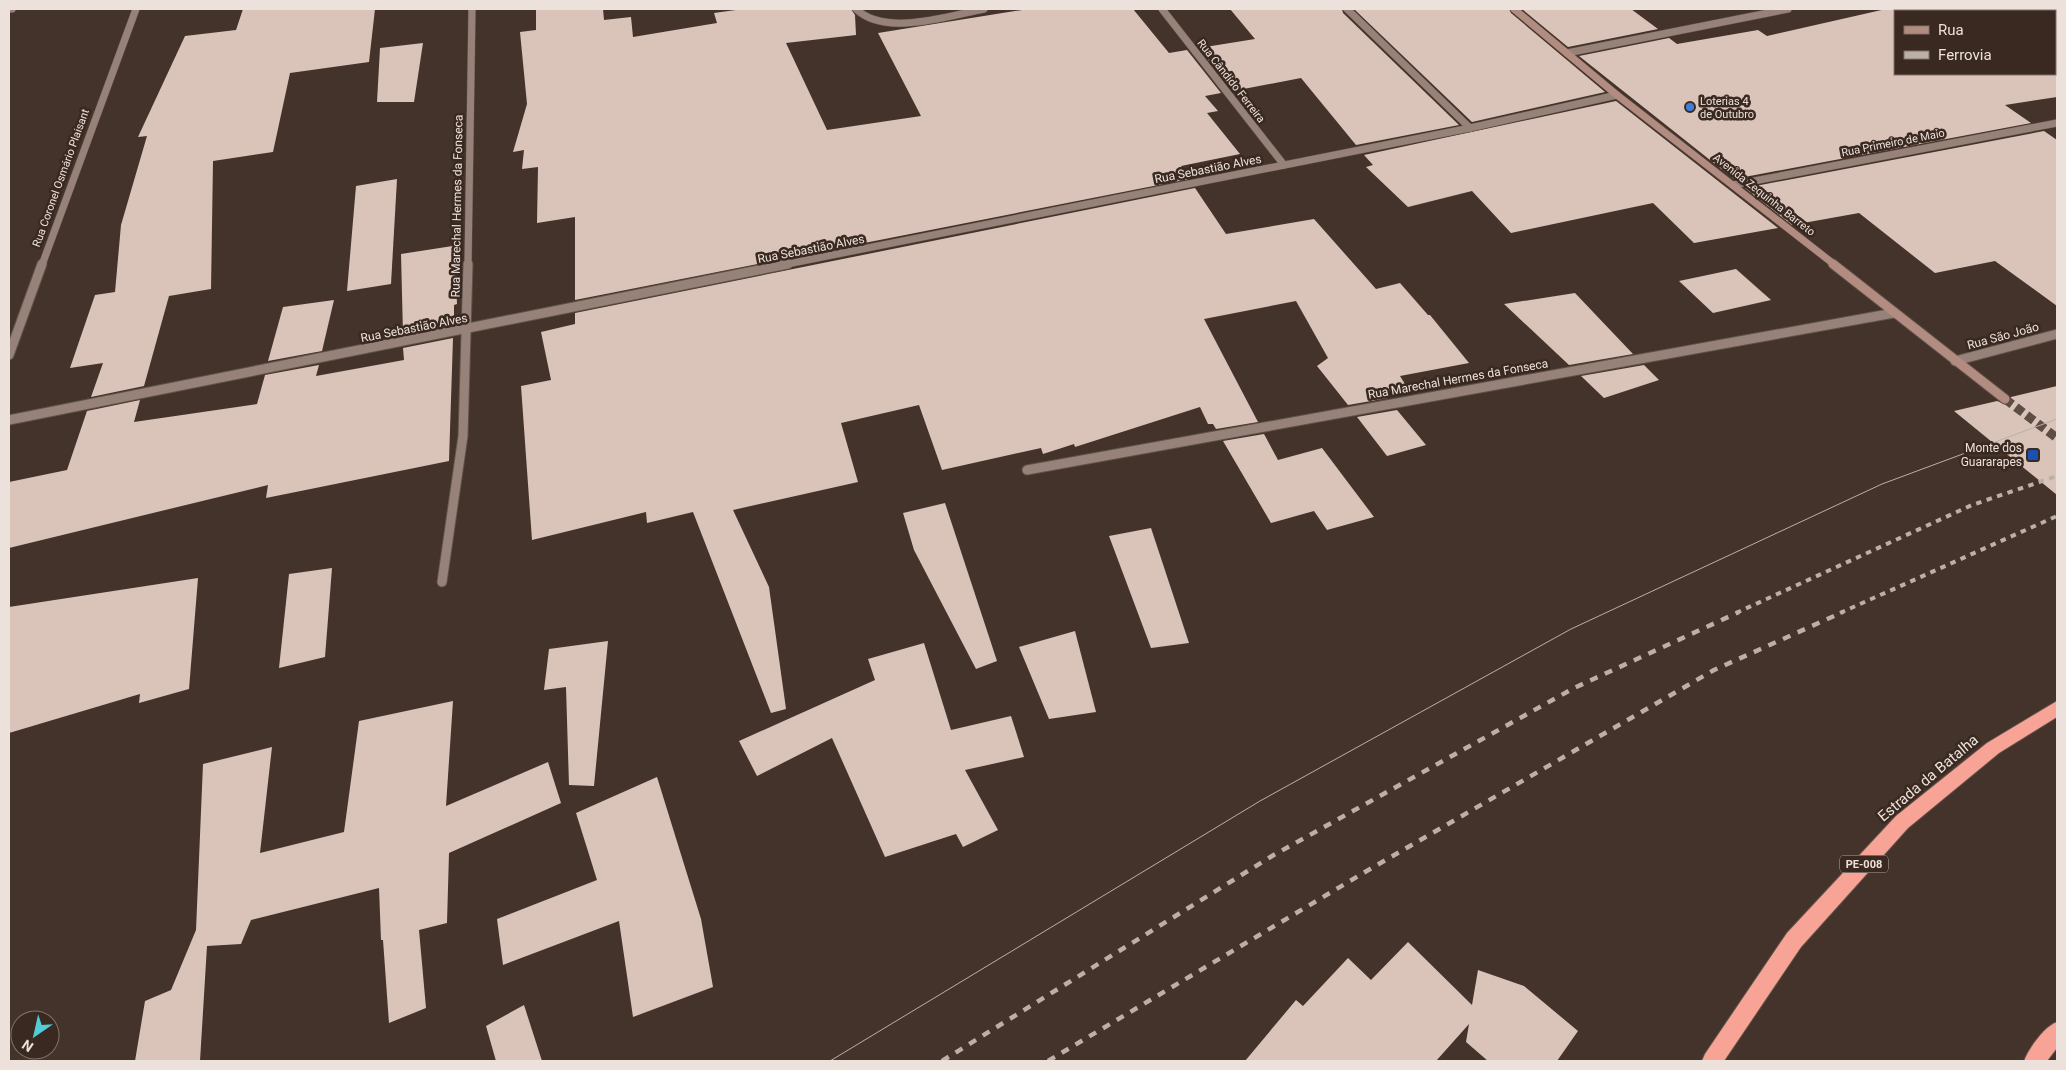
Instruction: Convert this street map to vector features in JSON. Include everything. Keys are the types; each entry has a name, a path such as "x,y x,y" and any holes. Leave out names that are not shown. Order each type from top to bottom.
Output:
{"highway":[{"name":"Estrada da Batalha","path":"1712,1061 1794,940 1902,822 1993,748 2057,708"},
{"path":"2034,1061 2057,1032"}],"main road":[{"name":"Avenida Zequinha Barreto","path":"1514,9 1617,95 2003,397"}],"street":[{"name":"Rua Coronel Osmário Plaisant","path":"9,355 136,9"},
{"name":"Rua Marechal Hermes da Fonseca","path":"442,582 463,436 467,329 472,9"},
{"path":"856,9 859,14 869,21 896,24 984,9"},
{"name":"Rua Cândido Ferreira","path":"1162,9 1284,165"},
{"path":"1347,9 1470,128"},
{"path":"1567,53 1788,9"},
{"name":"Rua Sebastião Alves","path":"9,420 1470,128 1617,95"},
{"name":"Rua Primeiro de Maio","path":"1733,185 2057,123"},
{"name":"Rua Marechal Hermes da Fonseca","path":"1027,470 1894,313"},
{"name":"Rua São João","path":"1956,361 2057,334"}],"building":[{"path":"243,9 375,9 369,62 290,73 273,152 213,161 211,289 169,296 144,386 91,397 103,363 70,368 95,295 115,292 121,225 147,136 138,137 185,36 236,30"},
{"path":"536,9 603,9 604,20 631,17 633,37 717,23 714,13 743,9 851,9 855,15 856,35 786,43 827,130 921,116 878,33 1028,9 1133,9 1169,53 1187,50 1221,93 1205,96 1218,111 1207,113 1240,154 1181,166 1189,179 575,300 575,217 537,223 538,167 522,169 524,150 513,152 527,104 520,32 536,30"},
{"path":"1230,9 1342,9 1343,13 1459,125 1356,145 1301,78 1233,91 1199,48 1255,39"},
{"path":"1354,9 1509,9 1511,13 1605,92 1472,122"},
{"path":"1522,9 1631,9 1658,29 1568,47"},
{"path":"1886,9 2002,9 2004,10 1894,10 1894,75 2056,75 2056,40 2057,97 2005,105 2031,123 1734,179 1579,56 1669,38 1677,44 1758,30 1767,36"},
{"path":"423,43 414,102 377,102 380,48"},
{"path":"1616,101 1778,228 1694,243 1653,203 1511,233 1472,191 1408,207 1366,167 1373,165 1364,155"},
{"path":"2044,131 2057,140 2057,306 1995,261 1935,273 1859,213 1792,225 1745,188"},
{"path":"397,179 391,284 347,291 356,186"},
{"path":"1195,188 1226,234 1314,219 1376,289 1400,283 1430,315 1469,363 1400,376 1408,389 1383,392 1388,398 1348,405 1317,366 1328,358 1296,301 1204,319 1258,422 1216,429 1213,424 1208,424 1200,407 1075,447 1074,444 1043,454 1041,448 942,470 919,405 841,423 858,482 733,510 769,587 786,709 771,713 693,512 647,523 646,512 532,540 521,386 551,380 541,332 575,324 575,313"},
{"path":"459,245 456,281 457,304 454,305 454,324 403,334 401,254"},
{"path":"1736,269 1771,300 1713,313 1679,281"},
{"path":"1575,293 1633,354 1569,365 1504,304"},
{"path":"334,300 322,351 268,361 283,307"},
{"path":"453,338 449,461 266,498 268,485 9,548 9,482 67,470 87,411 140,400 134,422 257,404 265,375 319,365 316,376 404,360 403,348"},
{"path":"1644,365 1659,380 1604,398 1581,376"},
{"name":"Monte dos Guararapes","path":"2057,386 2057,495 1954,411 1997,401 2007,405 2010,403 2011,397"},
{"path":"1397,410 1426,445 1387,456 1357,417"},
{"path":"1264,434 1278,460 1322,448 1374,517 1327,530 1314,511 1271,523 1223,441"},
{"path":"945,503 997,661 976,669 914,550 903,513"},
{"path":"1151,528 1189,643 1151,648 1109,536"},
{"path":"332,568 325,657 279,668 289,574"},
{"path":"198,578 189,689 139,703 140,694 9,733 9,607"},
{"path":"1075,631 1096,712 1049,719 1019,647"},
{"path":"608,641 594,786 569,785 566,687 544,690 549,649"},
{"path":"924,643 951,730 1011,716 1024,757 965,770 998,830 963,847 956,834 885,857 832,738 757,776 739,741 875,680 868,659"},
{"path":"453,701 446,806 548,762 561,803 449,853 447,923 419,930 426,1008 389,1023 383,940 381,940 379,888 251,920 241,944 207,946 200,1061 135,1061 145,1001 171,990 196,930 203,764 272,747 260,853 344,832 359,721"},
{"path":"657,777 701,919 713,987 633,1017 619,921 503,965 497,919 597,880 576,813"},
{"path":"1408,942 1472,1005 1478,970 1524,986 1578,1031 1557,1061 1488,1061 1466,1042 1469,1024 1436,1061 1245,1061 1296,1000 1303,1006 1348,958 1371,980"},
{"path":"524,1005 542,1061 496,1061 486,1026"}],"tunnel":[{"path":"2005,399 2057,438"}],"tram line":[{"path":"830,1061 1260,801 1571,629 1882,484 2057,419"}],"railway":[{"path":"1736,613 1972,505 2057,476"},
{"path":"1840,613 2057,516"},
{"path":"942,1061 1272,856 1574,688 1739,612"},
{"path":"1048,1061 1365,872 1714,670 1843,612"}],"place":[{"name":"Loterias 4 de Outubro","path":"1690,107"},
{"name":"Monte dos Guararapes","path":"2033,455"}]}
